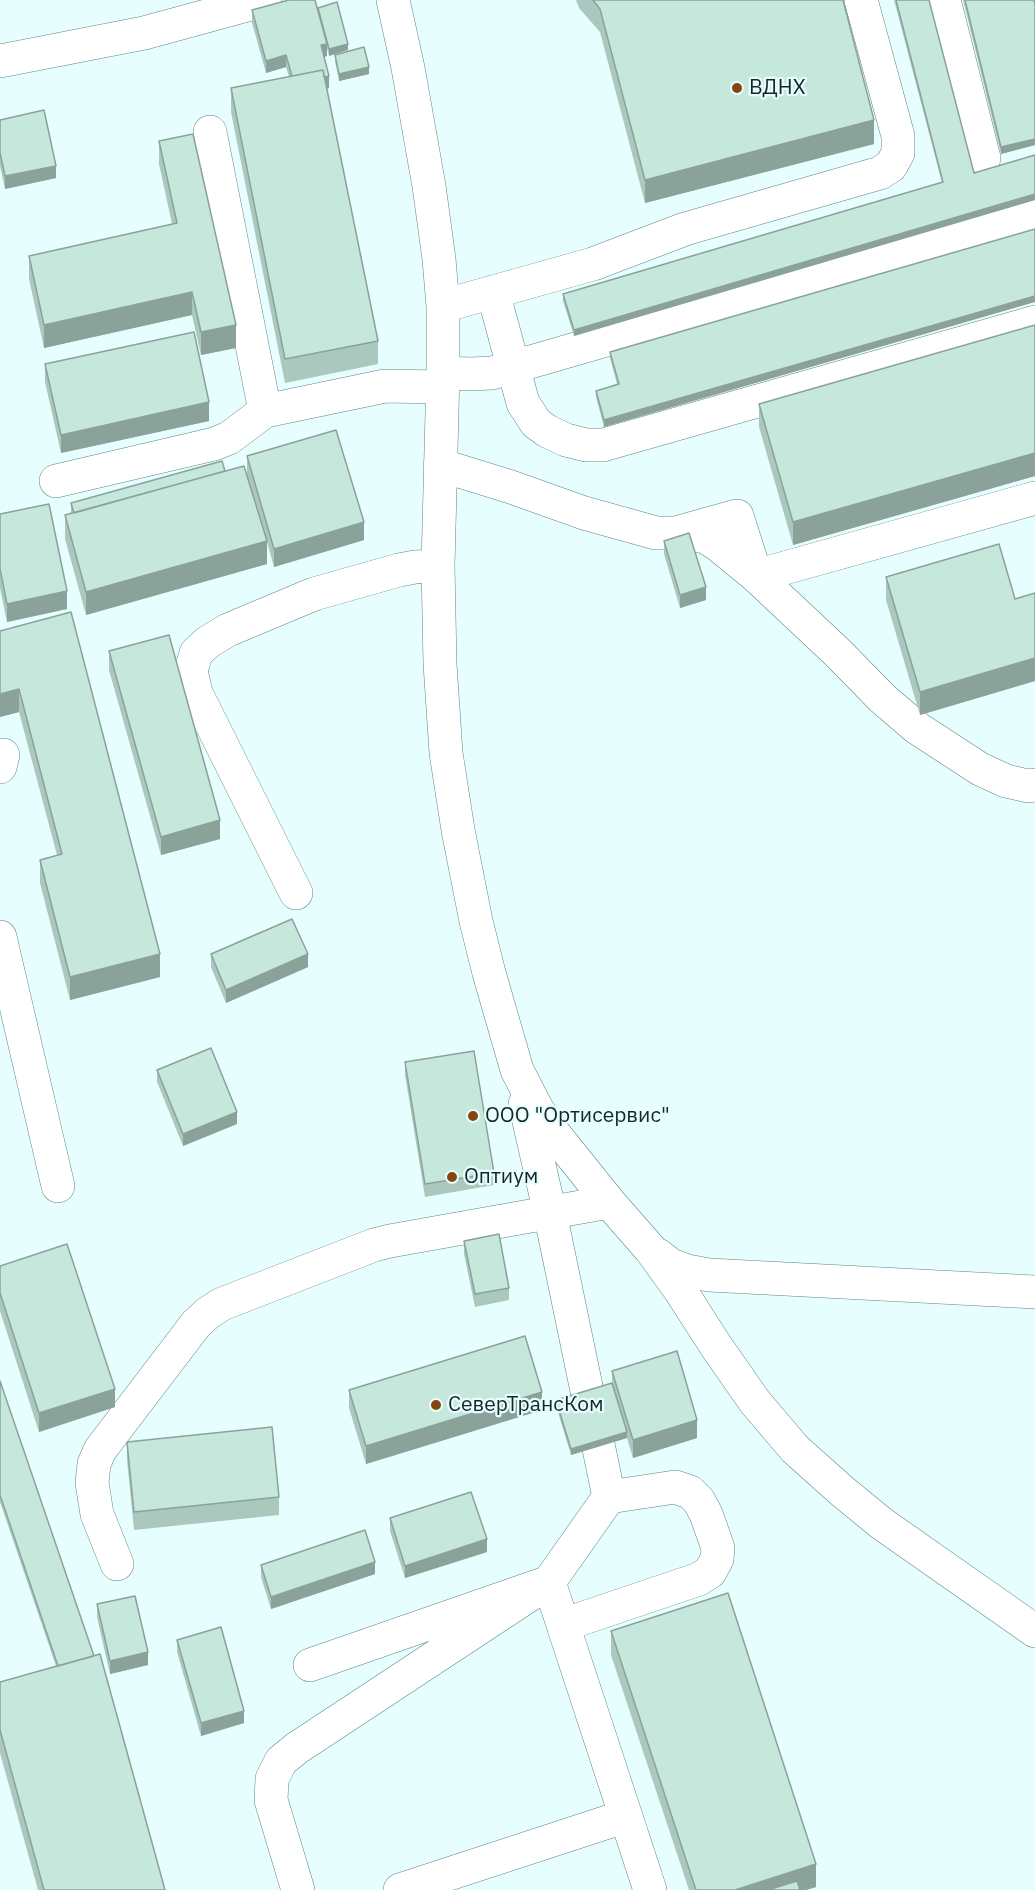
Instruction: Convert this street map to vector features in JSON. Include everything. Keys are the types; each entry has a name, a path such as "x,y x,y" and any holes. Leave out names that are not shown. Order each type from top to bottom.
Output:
{"street":[{"path":"0,61 144,33 265,0"},
{"path":"393,0 408,68 429,186 443,306 438,566 440,664 446,753 458,830 489,973 518,1070 609,1497"},
{"path":"443,306 593,264 685,229 880,173 891,166 898,153 898,135 861,0"},
{"path":"944,0 984,158"},
{"path":"210,132 265,411"},
{"path":"56,482 214,444 229,438 265,411 385,386 492,373 1035,216"},
{"path":"493,292 523,403 536,423 547,431 566,440 586,445 603,445 1035,322"},
{"path":"440,465 584,513 656,533 676,533 737,516 756,576 882,698 917,728 980,769 1006,781 1028,786 1035,785"},
{"path":"756,576 1035,498"},
{"path":"296,893 196,693 191,671 196,653 208,642 228,630 314,594 399,570 438,566"},
{"path":"0,937 58,1186"},
{"path":"518,1070 537,1109 552,1131 651,1251 756,1402 795,1449 881,1523 1035,1631"},
{"path":"117,1564 97,1514 92,1483 94,1464 100,1450 196,1324 208,1313 222,1304 374,1245 609,1202"},
{"path":"651,1251 671,1265 687,1272 710,1275 1035,1292"},
{"path":"298,1890 272,1800 272,1779 281,1761 297,1748 549,1582 609,1497 675,1486 690,1492 699,1501 718,1548 717,1559 710,1572 699,1579 563,1625"},
{"path":"549,1582 650,1890"},
{"path":"310,1665 549,1582"},
{"path":"400,1890 626,1816"}],"building":[{"path":"289,0 315,0 327,44 321,45 329,76 324,77 323,70 292,76 286,55 266,61 252,10"},
{"name":"ВДНХ","path":"593,0 843,0 874,120 645,180 600,9"},
{"path":"896,0 929,0 974,173 1035,155 1035,194 574,330 563,294 943,182"},
{"path":"965,0 1034,0 1035,139 1001,147"},
{"path":"337,2 348,44 329,49 318,8"},
{"path":"364,47 369,67 339,74 335,55"},
{"path":"323,70 378,341 285,359 231,88"},
{"path":"44,110 56,166 5,176 0,153 0,120"},
{"path":"193,134 236,325 201,332 192,292 44,325 29,256 177,223 159,141"},
{"path":"1035,229 1035,296 604,420 596,391 619,384 610,352"},
{"path":"1035,325 1035,453 793,522 759,404"},
{"path":"194,332 209,402 61,435 45,364"},
{"path":"336,430 364,522 274,549 247,456"},
{"path":"222,461 225,471 74,513 71,503"},
{"path":"244,466 267,541 86,592 65,515"},
{"path":"49,504 67,591 7,604 0,569 0,514"},
{"path":"689,533 706,587 680,595 664,541"},
{"path":"999,544 1015,599 1035,593 1035,658 920,692 886,577"},
{"path":"71,612 160,954 70,977 40,860 62,854 19,689 0,694 0,631"},
{"path":"169,635 220,820 161,837 109,651"},
{"path":"292,919 308,954 226,990 211,954"},
{"path":"211,1048 237,1112 183,1134 157,1070"},
{"path":"474,1051 494,1173 425,1184 405,1062"},
{"path":"499,1234 509,1288 475,1294 464,1241"},
{"path":"67,1244 115,1389 39,1413 0,1293 0,1266"},
{"path":"525,1336 542,1392 366,1446 349,1390"},
{"path":"677,1351 697,1420 633,1440 612,1371"},
{"path":"0,1381 94,1656 58,1666 0,1495"},
{"path":"612,1383 627,1432 571,1449 556,1400"},
{"path":"272,1427 279,1497 134,1512 127,1442"},
{"path":"471,1492 487,1539 405,1566 390,1518"},
{"path":"365,1530 375,1562 271,1597 261,1565"},
{"path":"728,1593 816,1864 735,1890 696,1890 611,1631"},
{"path":"135,1596 148,1652 110,1661 97,1604"},
{"path":"221,1627 244,1711 201,1723 177,1640"},
{"path":"100,1654 165,1890 44,1890 0,1730 0,1682"},
{"path":"797,1881 800,1890 768,1890"}],"place":[{"name":"ВДНХ","path":"737,88"},
{"name":"ООО \"Ортисервис\"","path":"473,1116"},
{"name":"Оптиум","path":"452,1177"},
{"name":"СеверТрансКом","path":"436,1405"}]}
